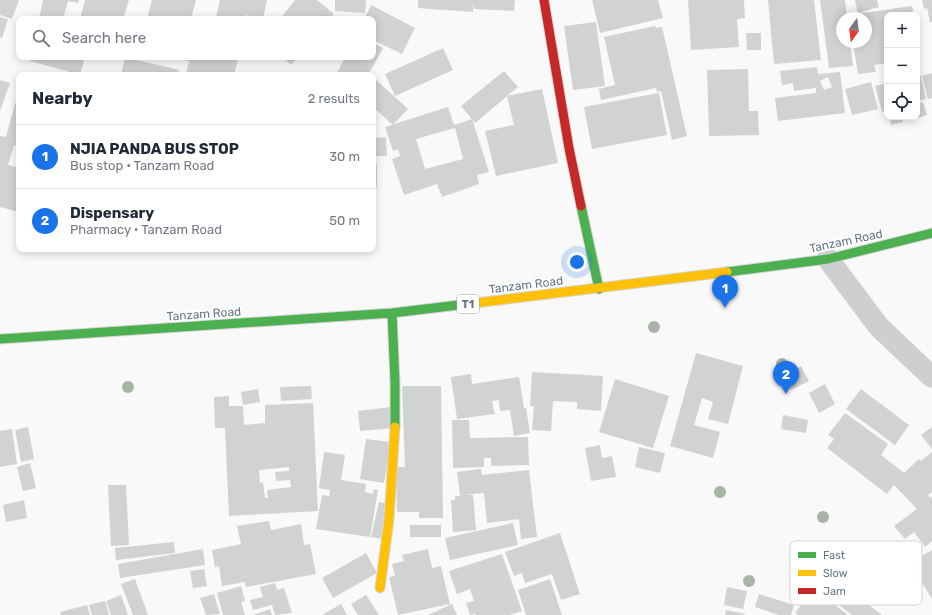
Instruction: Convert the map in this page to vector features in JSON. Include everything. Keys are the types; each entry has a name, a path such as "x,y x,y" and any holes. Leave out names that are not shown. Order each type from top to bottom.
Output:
{"main road":[{"path":"544,0 569,148 599,289"},
{"name":"Tanzam Road","path":"0,340 392,313 599,289 828,259 932,234"},
{"path":"380,588 390,526 396,446 396,362 392,313"}],"street":[{"path":"828,259 879,327 932,377"}],"building":[{"path":"0,0 19,0 12,19 0,15"},
{"path":"43,0 79,0 78,3 68,1 64,16 40,16"},
{"path":"85,0 129,0 124,16 81,16"},
{"path":"152,0 196,0 192,16 148,16"},
{"path":"220,0 267,0 264,16 216,16"},
{"path":"295,0 317,0 334,14 332,16 282,16"},
{"path":"335,0 366,0 365,13 335,11"},
{"path":"418,0 474,0 473,12 418,8"},
{"path":"474,0 515,0 514,11 474,9"},
{"path":"592,0 658,0 663,18 600,33"},
{"path":"688,0 744,0 745,18 737,19 739,47 691,50"},
{"path":"768,0 814,0 821,60 774,64"},
{"path":"820,0 845,0 846,12 836,12 836,48 851,48 853,66 829,68"},
{"path":"855,0 877,0 879,7 858,12"},
{"path":"922,0 932,0 932,22 930,22 927,8 924,9"},
{"path":"371,5 415,28 402,54 376,41 376,16 366,16"},
{"path":"912,6 913,12 884,12 884,63 874,65 876,72 858,74 854,48 872,48 872,12 870,12"},
{"path":"0,17 8,19 2,38 0,37"},
{"path":"596,22 605,86 573,90 564,26"},
{"path":"655,26 656,28 662,27 687,136 672,140 661,91 657,92 656,88 601,100 599,89 615,85 604,37"},
{"path":"746,33 761,33 761,50 747,50"},
{"path":"376,44 383,48 370,72 338,72 344,60 376,60"},
{"path":"443,48 453,70 395,96 385,74"},
{"path":"84,60 81,72 69,72 30,61"},
{"path":"124,60 137,60 179,70 179,72 122,72"},
{"path":"184,60 238,60 235,72 187,72 189,61"},
{"path":"285,60 295,60 291,65"},
{"path":"817,67 818,74 840,72 845,113 778,121 775,98 816,93 816,88 794,91 793,83 782,85 780,71","holes":["828,77 832,87 824,90 820,81"]},
{"path":"748,69 749,111 758,111 759,135 709,136 707,70"},
{"path":"504,71 518,87 475,123 461,106"},
{"path":"932,73 932,98 928,99 922,76"},
{"path":"920,76 926,99 920,100 920,84"},
{"path":"0,80 10,83 0,111"},
{"path":"376,80 408,109 393,125 376,110"},
{"path":"871,82 878,109 852,115 845,89"},
{"path":"884,84 884,112 882,112 875,86"},
{"path":"542,89 558,163 496,176 485,131 514,125 507,96"},
{"path":"659,93 667,135 592,149 584,107"},
{"path":"923,102 927,115 920,117 920,103"},
{"path":"16,103 16,145 14,145 8,165 16,167 16,211 0,207 0,136 6,137"},
{"path":"448,107 454,125 472,119 489,172 477,175 479,184 442,197 437,184 404,195 392,159 400,156 398,149 393,151 385,127","holes":["455,128 463,159 425,169 416,139"]},
{"path":"890,120 902,120 903,122 891,125"},
{"path":"386,137 387,156 376,156 376,138"},
{"path":"376,164 377,164 376,187"},
{"path":"696,353 743,366 728,424 708,419 713,402 702,398 694,425 720,432 713,458 670,446"},
{"path":"801,366 809,381 791,390 783,377"},
{"path":"532,372 603,376 601,411 577,409 577,402 553,401 551,431 532,430 534,406 530,406"},
{"path":"471,374 472,384 519,377 530,433 514,436 510,410 500,411 499,400 492,401 495,414 457,419 451,377"},
{"path":"615,379 669,396 653,448 599,432"},
{"path":"825,384 835,404 819,413 809,393"},
{"path":"311,386 312,399 281,401 280,387"},
{"path":"402,386 441,386 443,518 419,518 419,512 397,512 396,467 405,467"},
{"path":"258,389 260,402 243,405 241,392"},
{"path":"861,389 909,425 895,445 846,409"},
{"path":"229,396 229,406 243,406 244,425 265,423 265,405 313,403 318,511 229,516 225,428 215,428 214,397","holes":["289,467 289,471 275,472 276,481 290,480 291,487 267,490 268,498 265,498 263,482 260,483 259,470"]},
{"path":"391,407 393,428 360,431 358,411"},
{"path":"845,413 888,444 881,455 904,473 919,459 921,461 932,452 932,492 928,495 930,498 932,496 932,541 925,547 914,532 905,539 894,526 917,509 894,485 887,494 827,448 834,439 828,435"},
{"path":"783,415 808,420 806,433 781,429"},
{"path":"452,420 469,420 470,438 528,437 529,465 491,466 491,458 484,458 484,467 453,468"},
{"path":"28,427 34,459 21,462 15,430"},
{"path":"932,427 932,449 921,435"},
{"path":"12,429 17,464 0,467 0,431"},
{"path":"366,439 391,442 384,483 360,479"},
{"path":"600,445 602,458 612,456 616,477 591,481 585,448"},
{"path":"639,447 665,453 660,473 635,467"},
{"path":"324,452 345,455 341,480 366,484 365,492 373,494 374,489 378,490 370,537 316,529 322,495 329,496 330,490 319,488"},
{"path":"30,463 36,488 23,491 17,467"},
{"path":"481,469 482,475 529,470 537,537 521,539 519,519 487,523 484,493 464,495 473,495 476,530 453,532 451,500 455,500 455,496 460,496 457,472"},
{"path":"108,485 126,485 129,545 111,546"},
{"path":"24,500 27,518 6,522 3,505"},
{"path":"379,502 389,504 382,539 371,537"},
{"path":"269,521 271,530 301,524 304,545 310,544 316,574 246,587 245,582 222,586 219,566 215,567 212,550 241,544 237,526"},
{"path":"513,523 518,545 450,560 445,538"},
{"path":"410,525 441,525 441,537 410,537"},
{"path":"560,533 580,594 561,600 552,574 525,583 522,573 514,576 505,552"},
{"path":"174,542 175,553 116,560 115,548"},
{"path":"203,549 205,565 120,578 118,564"},
{"path":"428,549 432,568 441,566 450,604 398,615 389,577 395,576 392,564 404,561 402,555"},
{"path":"932,550 932,599 922,583 922,556"},
{"path":"366,553 377,573 333,598 322,578"},
{"path":"502,554 522,611 510,615 470,615 466,603 474,601 470,589 457,594 449,571"},
{"path":"204,569 207,586 193,588 190,571"},
{"path":"135,579 148,615 133,615 121,584"},
{"path":"550,579 562,615 526,615 518,590"},
{"path":"275,583 277,590 284,588 292,613 275,615 272,605 253,610 250,600 263,597 260,587"},
{"path":"241,586 245,601 241,602 245,615 223,615 217,593"},
{"path":"727,587 747,591 743,609 724,605"},
{"path":"214,594 220,614 206,615 200,598"},
{"path":"759,594 794,605 791,615 779,615 755,607"},
{"path":"121,595 128,615 111,615 106,601"},
{"path":"366,595 379,615 358,615 351,604"},
{"path":"105,601 109,615 92,615 89,605"},
{"path":"341,604 347,615 322,615"},
{"path":"452,604 457,615 428,615"},
{"path":"87,605 90,615 61,615 60,612"},
{"path":"801,605 835,605 848,615 798,615 795,613"},
{"path":"839,605 869,605 882,615 852,615"},
{"path":"270,609 272,615 253,615"},
{"path":"726,610 745,614 725,615"}],"traffic: fast":[{"path":"581,206 599,289"},
{"path":"727,272 828,259 932,233"},
{"path":"0,339 392,313 467,304"},
{"path":"392,313 395,427"}],"traffic: slow":[{"path":"467,304 727,272"},
{"path":"380,588 389,519 395,427"}],"traffic: jam":[{"path":"544,0 569,148 581,206"}],"place":[{"name":"NJIA PANDA BUS STOP","path":"725,308"},
{"name":"Dispensary","path":"786,394"}]}
